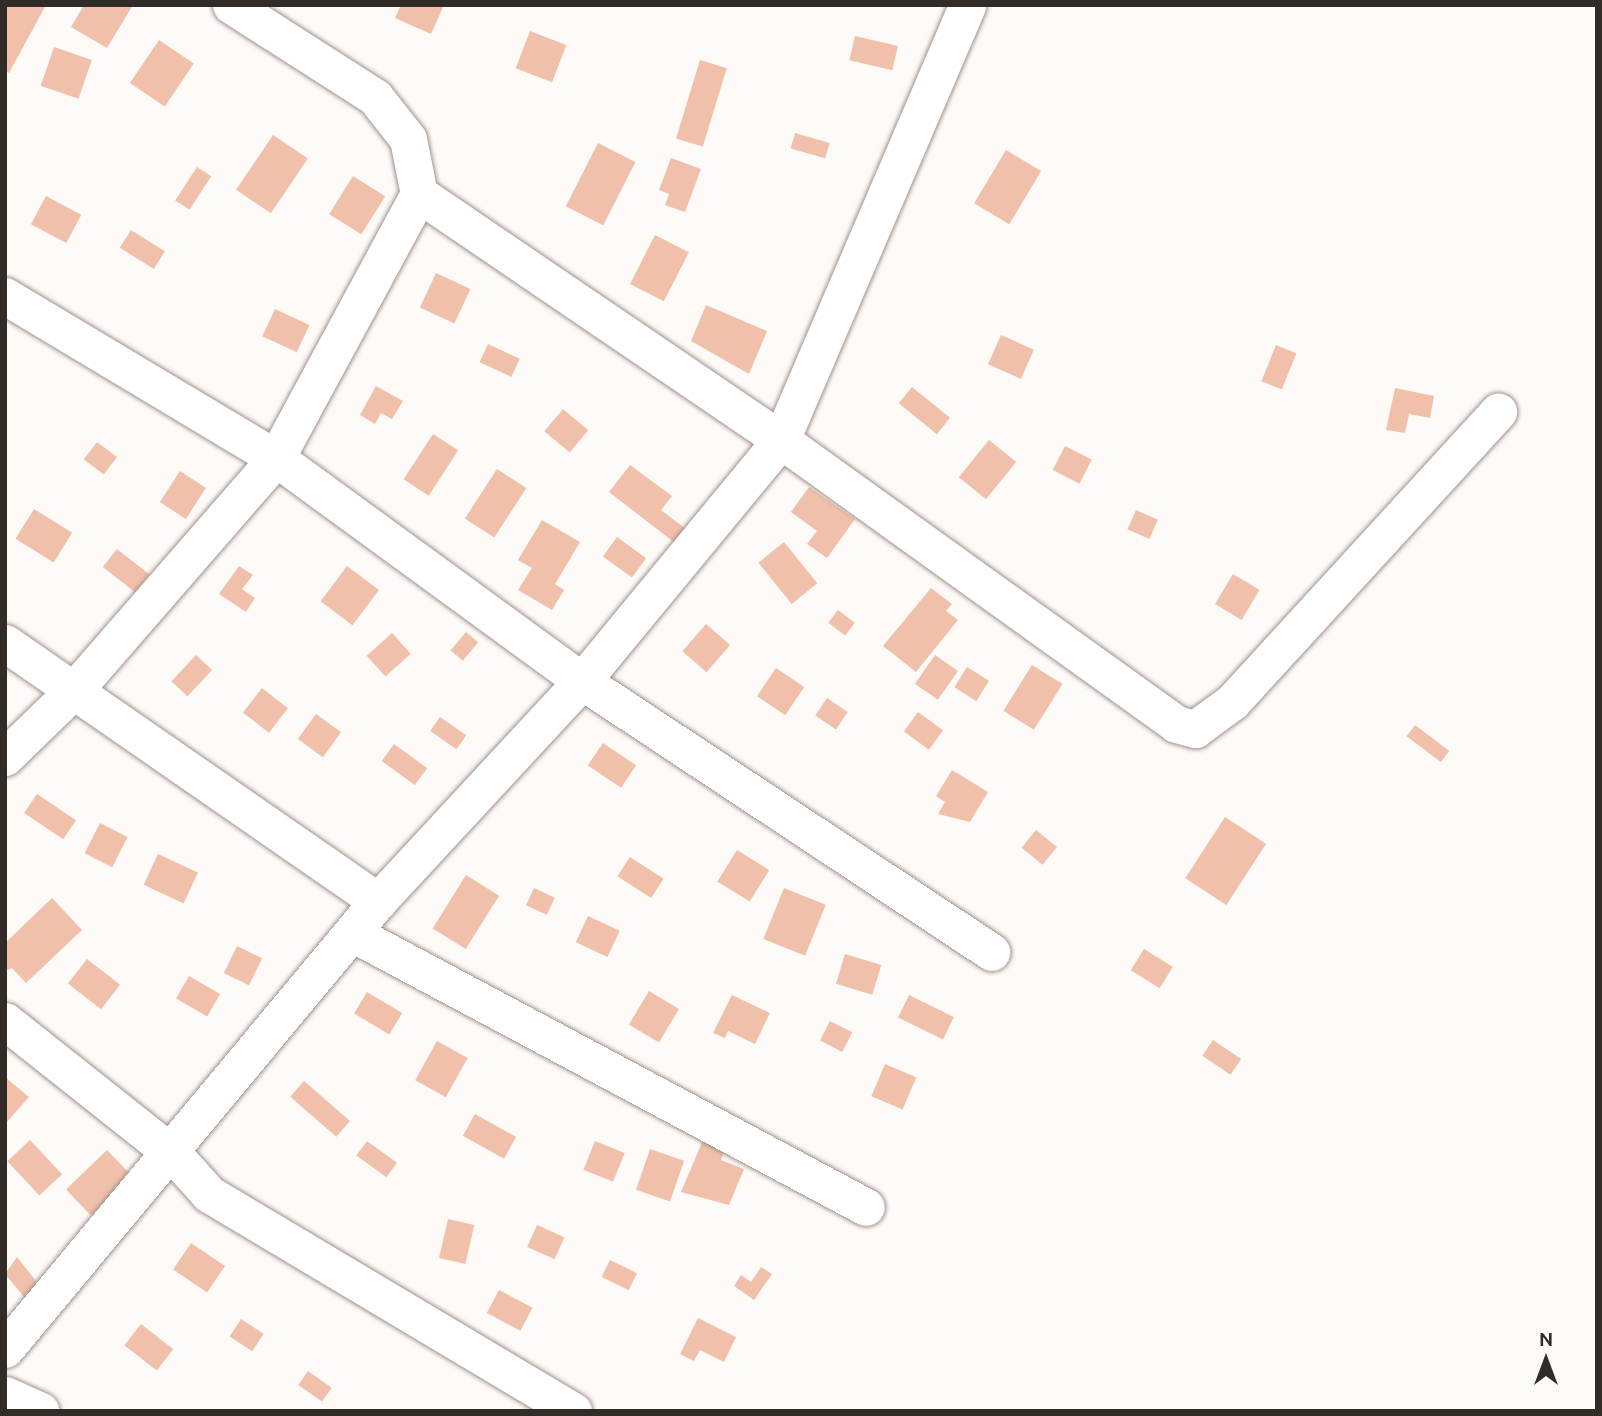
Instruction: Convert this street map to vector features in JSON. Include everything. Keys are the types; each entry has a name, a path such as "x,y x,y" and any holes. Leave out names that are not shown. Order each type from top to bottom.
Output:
{"street":[{"path":"5,757 76,688 276,458 419,194 408,139 375,97 231,5"},
{"path":"5,1349 173,1154 354,934 378,901 582,681 781,440 967,5"},
{"path":"419,194 781,440 1176,724 1195,729 1232,702 1498,412"},
{"path":"5,296 276,458 582,681 991,952"},
{"path":"5,643 76,688 378,901"},
{"path":"354,934 866,1207"},
{"path":"5,1021 173,1154 220,1201 573,1411"},
{"path":"5,1395 41,1411"}],"building":[{"path":"5,5 46,5 9,73 5,70"},
{"path":"84,5 133,5 107,48 71,27"},
{"path":"401,5 444,5 431,34 395,18"},
{"path":"530,31 566,45 552,82 516,68"},
{"path":"855,36 898,46 892,70 849,60"},
{"path":"159,40 194,63 165,107 130,83"},
{"path":"54,47 92,60 78,99 41,86"},
{"path":"700,60 727,68 703,147 676,138"},
{"path":"795,133 830,143 825,158 791,148"},
{"path":"273,135 308,158 271,213 236,190"},
{"path":"598,143 635,162 603,225 566,206"},
{"path":"1006,150 1041,171 1009,224 974,203"},
{"path":"671,158 701,169 685,212 665,205 669,194 659,190"},
{"path":"197,167 211,176 189,210 175,201"},
{"path":"353,176 385,196 361,234 329,214"},
{"path":"46,196 81,215 66,243 31,224"},
{"path":"131,230 165,251 154,269 120,248"},
{"path":"655,235 689,252 664,301 630,284"},
{"path":"436,273 470,289 454,323 420,307"},
{"path":"706,305 767,331 749,374 691,341"},
{"path":"275,309 309,325 297,352 262,336"},
{"path":"1001,335 1034,350 1021,379 988,364"},
{"path":"488,344 520,359 511,377 480,362"},
{"path":"1276,345 1296,353 1282,389 1261,381"},
{"path":"376,386 403,401 392,419 381,413 375,424 360,415"},
{"path":"912,387 950,418 937,434 899,403"},
{"path":"1395,388 1434,396 1430,418 1409,414 1405,433 1386,430"},
{"path":"563,409 588,430 570,452 544,431"},
{"path":"433,434 458,450 429,496 404,479"},
{"path":"989,440 1016,462 986,499 959,477"},
{"path":"97,442 117,457 104,475 84,460"},
{"path":"1065,446 1092,460 1079,484 1053,470"},
{"path":"630,465 672,496 661,510 686,529 675,543 609,492"},
{"path":"497,469 526,488 494,538 465,518"},
{"path":"180,471 206,488 186,519 160,502"},
{"path":"809,487 855,519 827,558 807,544 817,531 791,512"},
{"path":"34,509 72,533 54,563 15,539"},
{"path":"1136,510 1158,520 1149,539 1127,529"},
{"path":"542,520 580,542 555,584 564,590 552,610 518,590 532,568 518,560"},
{"path":"617,537 646,558 632,578 603,556"},
{"path":"784,542 817,583 792,604 758,563"},
{"path":"117,549 149,574 135,592 103,567"},
{"path":"239,566 253,575 242,589 255,598 246,612 219,594"},
{"path":"347,566 379,590 352,625 321,601"},
{"path":"1233,574 1260,590 1242,620 1215,604"},
{"path":"931,588 952,604 946,611 958,620 916,672 883,646"},
{"path":"838,610 855,623 845,635 828,623"},
{"path":"706,624 730,645 707,672 682,651"},
{"path":"466,632 478,642 463,661 451,650"},
{"path":"392,633 411,654 385,677 367,656"},
{"path":"196,655 212,670 188,696 171,681"},
{"path":"935,655 958,671 938,700 915,684"},
{"path":"1032,665 1063,684 1034,730 1003,711"},
{"path":"967,667 989,681 976,701 954,687"},
{"path":"776,668 804,687 785,715 757,696"},
{"path":"262,688 288,708 269,733 243,712"},
{"path":"827,698 848,712 836,729 815,715"},
{"path":"918,712 943,730 929,750 904,731"},
{"path":"316,714 341,732 323,757 298,739"},
{"path":"440,717 466,735 456,749 430,731"},
{"path":"1415,725 1449,751 1441,762 1407,736"},
{"path":"603,743 636,765 621,788 588,765"},
{"path":"394,744 427,768 415,785 382,761"},
{"path":"952,770 988,792 970,822 938,814 945,802 936,796"},
{"path":"37,794 76,820 63,839 24,813"},
{"path":"1225,817 1266,844 1226,905 1185,878"},
{"path":"100,823 128,837 112,867 85,853"},
{"path":"1036,830 1057,847 1043,865 1022,848"},
{"path":"737,850 769,870 750,902 717,881"},
{"path":"158,854 198,873 184,903 144,885"},
{"path":"630,857 664,879 651,898 617,876"},
{"path":"466,875 499,896 466,949 433,928"},
{"path":"534,888 555,898 547,915 526,905"},
{"path":"784,888 826,905 805,956 763,939"},
{"path":"52,898 82,930 26,983 12,968 5,971 5,943"},
{"path":"588,916 620,931 607,957 576,942"},
{"path":"237,946 262,958 249,985 224,973"},
{"path":"1144,949 1173,967 1160,988 1131,970"},
{"path":"845,954 881,965 872,995 836,984"},
{"path":"87,959 120,985 101,1009 68,983"},
{"path":"189,976 220,994 207,1017 176,999"},
{"path":"649,991 679,1009 659,1042 629,1024"},
{"path":"367,992 402,1013 389,1035 354,1013"},
{"path":"732,995 770,1013 755,1044 728,1031 725,1038 713,1033"},
{"path":"909,995 954,1017 943,1039 898,1017"},
{"path":"830,1021 852,1032 842,1052 820,1041"},
{"path":"1213,1040 1241,1059 1231,1075 1202,1056"},
{"path":"437,1041 468,1058 446,1097 415,1080"},
{"path":"885,1064 916,1077 903,1110 871,1096"},
{"path":"5,1077 29,1097 5,1124"},
{"path":"304,1081 350,1121 336,1137 290,1097"},
{"path":"475,1114 516,1137 504,1159 463,1136"},
{"path":"30,1140 62,1174 39,1196 7,1161"},
{"path":"703,1140 725,1149 721,1160 744,1169 729,1205 681,1192"},
{"path":"367,1141 397,1163 386,1177 356,1156"},
{"path":"595,1141 625,1153 613,1182 583,1170"},
{"path":"650,1149 684,1161 670,1201 636,1190"},
{"path":"107,1150 132,1176 91,1215 66,1190"},
{"path":"448,1219 474,1225 465,1264 439,1258"},
{"path":"537,1225 564,1237 555,1259 527,1247"},
{"path":"191,1243 225,1266 207,1292 173,1270"},
{"path":"17,1257 40,1286 25,1298 5,1274"},
{"path":"610,1260 637,1273 629,1290 602,1277"},
{"path":"761,1267 772,1274 754,1300 734,1286 741,1275 751,1282"},
{"path":"499,1290 533,1308 520,1331 487,1313"},
{"path":"698,1318 736,1337 724,1362 700,1350 694,1361 680,1354"},
{"path":"241,1319 264,1334 252,1351 230,1337"},
{"path":"141,1324 173,1349 157,1371 124,1345"},
{"path":"308,1371 332,1388 322,1402 298,1385"}]}
